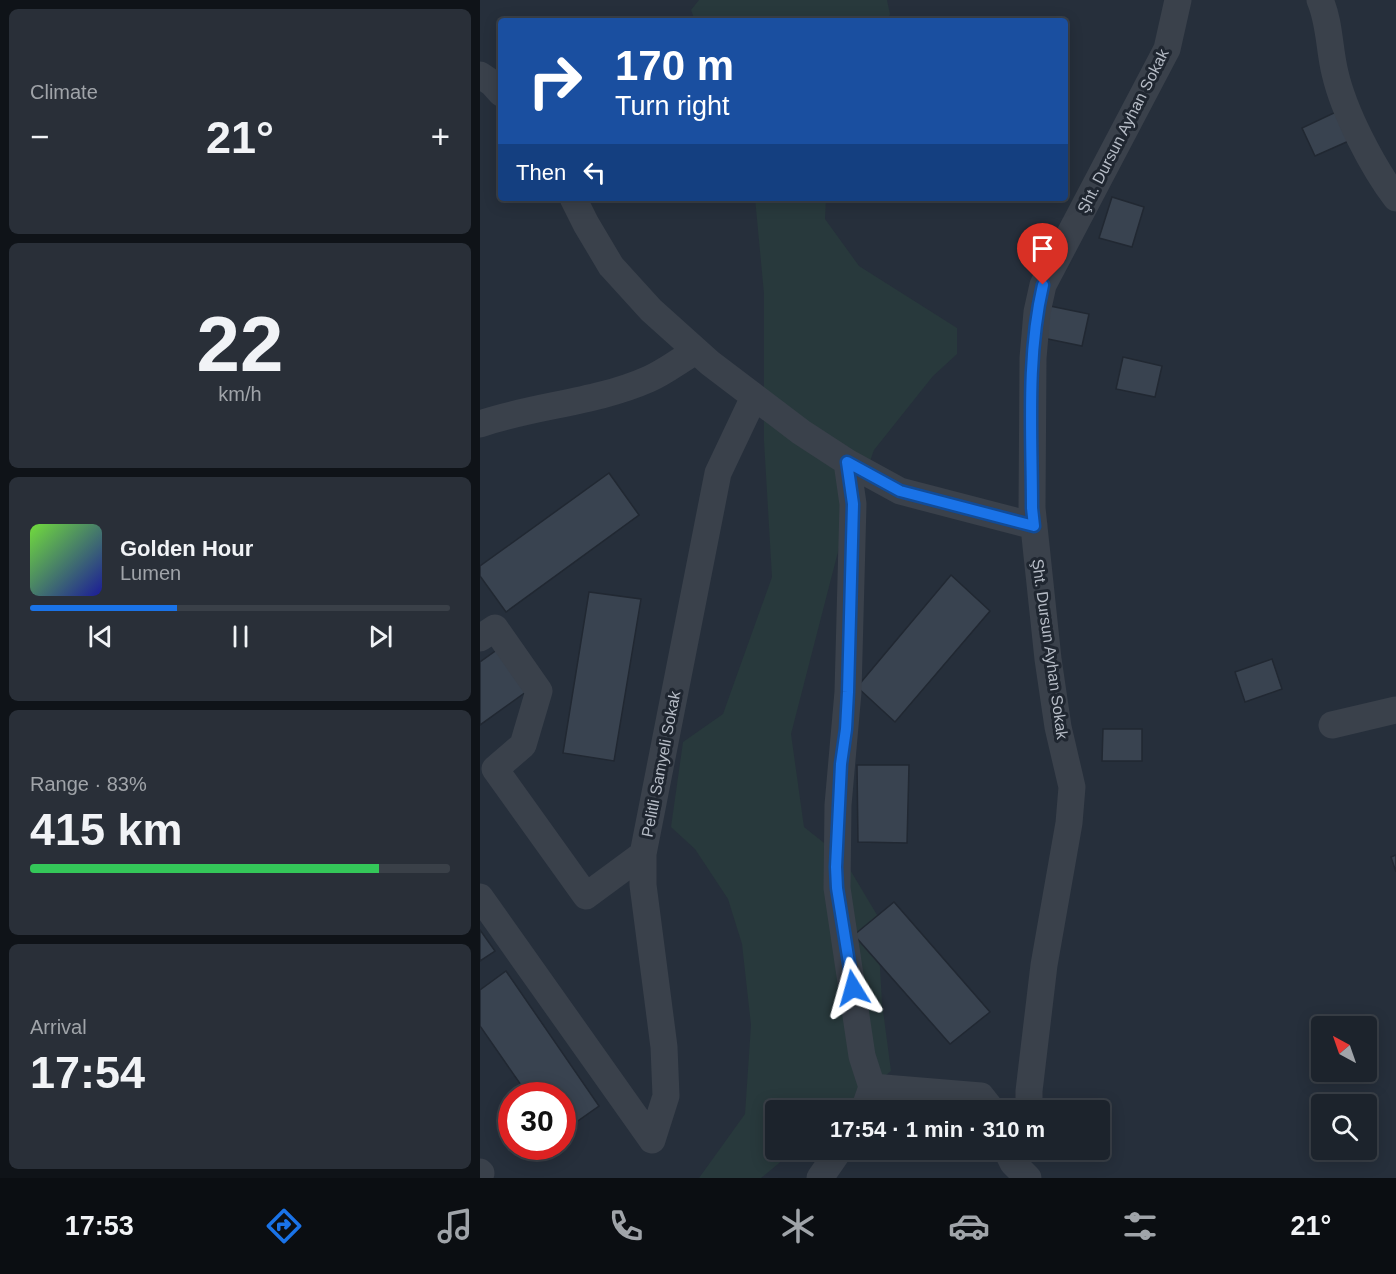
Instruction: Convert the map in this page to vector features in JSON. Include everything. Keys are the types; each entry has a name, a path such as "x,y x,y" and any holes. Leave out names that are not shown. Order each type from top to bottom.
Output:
{"street":[{"name":"Şht. Dursun Ayhan Sokak","path":"1029,1100 1044,964 1069,823 1072,787 1058,727 1048,659 1032,508 1033,358 1037,312 1043,285 1167,49 1178,0"},
{"path":"1320,0 1325,10 1335,74 1356,129 1386,185 1396,198"},
{"path":"480,75 498,90"},
{"path":"574,201 611,266 651,310 696,351 754,397 847,462 900,491 1034,526"},
{"path":"480,424 520,412 594,397 649,379 696,351"},
{"name":"Pelitli Samyeli Sokak","path":"480,897 652,1140 666,1096 664,1047 643,885 643,854 718,473 754,397"},
{"path":"847,462 853,504 848,692 839,795 836,867 837,888 844,920 868,1098 981,1096 984,1100"},
{"path":"480,638 495,628 539,691 523,745 495,769 586,896 643,854"},
{"path":"1332,724 1396,710"},
{"path":"820,1178 832,1160"},
{"path":"1012,1160 1029,1178"},
{"path":"1029,1160 1029,1178"}],"shaded area":[{"path":"699,0 887,0 890,14 888,18 694,18 691,10"},
{"path":"755,201 826,201 825,219 859,266 957,328 957,354 933,376 874,450 840,544 791,734 804,827 843,858 877,915 882,1003 891,1071 855,1100 765,1100 765,1160 783,1160 761,1178 699,1178 745,1114 751,1025 742,944 728,899 695,849 671,827 683,742 723,714 772,577 764,441 764,294"}],"building":[{"path":"1338,111 1351,140 1315,156 1302,128"},
{"path":"1112,197 1144,207 1132,247 1099,238"},
{"path":"1050,306 1089,314 1082,346 1043,338"},
{"path":"1123,357 1162,366 1155,397 1116,389"},
{"path":"609,473 639,515 506,612 480,576 480,566"},
{"path":"951,575 990,611 895,722 857,687"},
{"path":"589,592 641,599 614,761 563,753"},
{"path":"501,647 530,689 480,725 480,662"},
{"path":"1272,659 1282,689 1245,702 1235,672"},
{"path":"1103,729 1142,729 1142,761 1102,761"},
{"path":"857,765 909,765 907,843 858,842"},
{"path":"1396,855 1396,872 1391,857"},
{"path":"894,902 990,1012 950,1044 854,935"},
{"path":"480,930 495,951 480,961"},
{"path":"506,971 599,1106 576,1122 576,1082 519,1082 480,1026 480,990"}],"route":[{"path":"853,988 844,920 837,888 836,867 838,805 848,692 853,504 847,462 900,491 1034,526 1032,508 1033,358 1037,312 1043,285"}]}
